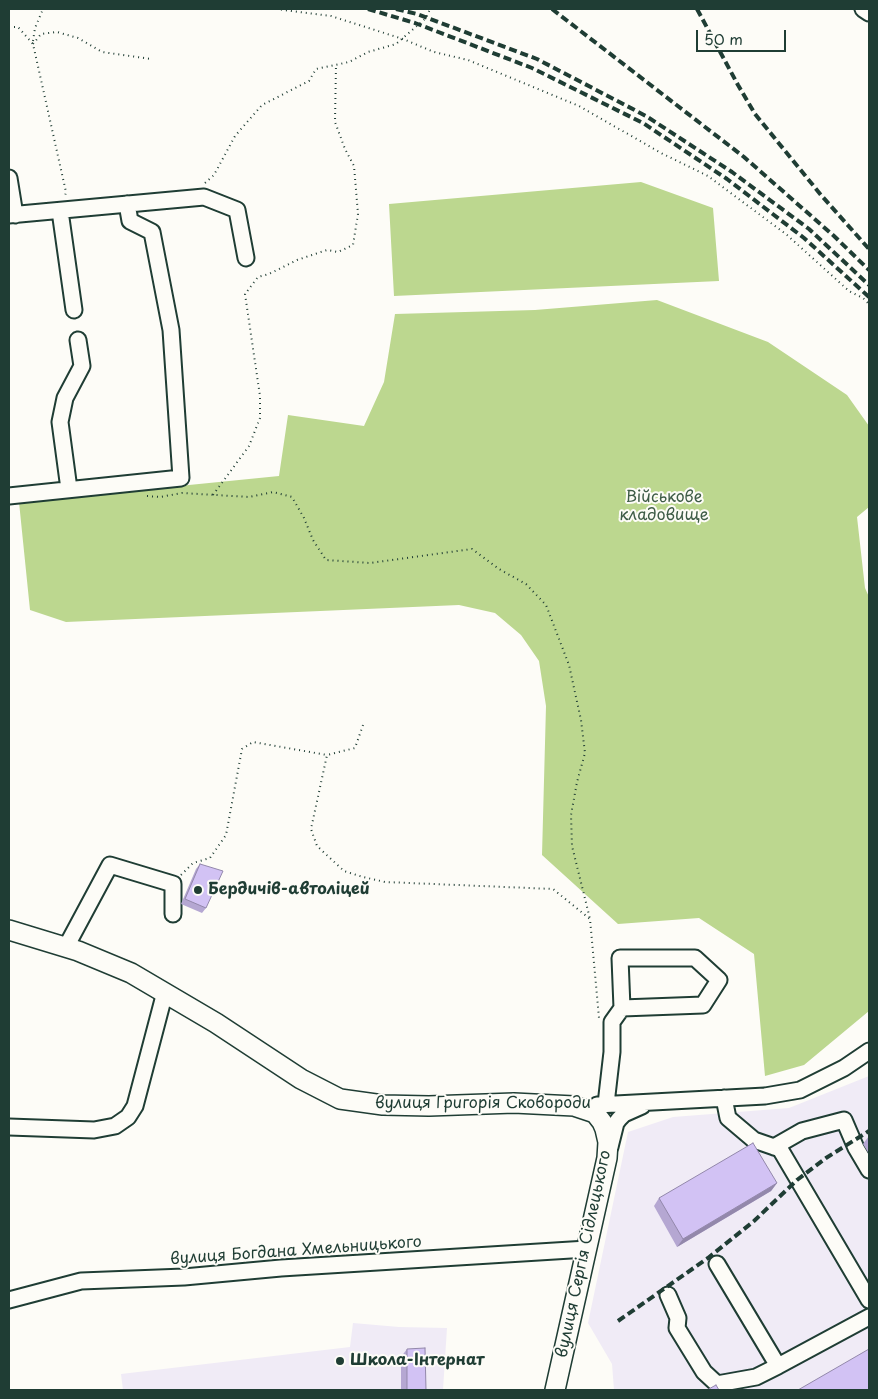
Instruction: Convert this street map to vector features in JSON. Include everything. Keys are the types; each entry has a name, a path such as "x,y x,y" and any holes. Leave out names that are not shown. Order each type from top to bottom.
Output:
{"main road":[{"name":"вулиця Григорія Сковороди","path":"9,930 66,947 131,973 216,1023 301,1079 340,1099 383,1105 429,1106 514,1103 574,1106"},
{"name":"вулиця Сергія Сідлецького","path":"555,1390 607,1158 607,1136 602,1122 591,1110 574,1106"}],"street":[{"path":"863,9 869,13"},
{"path":"9,178 12,215 204,197 237,210 246,258"},
{"path":"9,496 181,478 171,330 152,232 130,221 127,204"},
{"path":"60,210 74,310"},
{"path":"69,490 60,422 65,398 82,366 78,340"},
{"path":"66,947 110,865 172,884 173,914"},
{"path":"606,1104 612,1052 612,1022 622,1008 620,958 695,958 719,980 703,1004 622,1008"},
{"path":"9,1127 94,1130 116,1126 128,1117 135,1106 166,992"},
{"name":"вулиця Григорія Сковороди","path":"574,1106 765,1096 800,1090 844,1068 869,1051"},
{"path":"724,1098 728,1118 754,1140 780,1149 869,1300"},
{"path":"607,1158 616,1123 619,1119 624,1114 650,1102"},
{"path":"774,1147 802,1131 844,1120 856,1148 869,1170"},
{"name":"вулиця Богдана Хмельницького","path":"9,1300 81,1281 184,1277 281,1268 587,1249"},
{"path":"717,1264 778,1366"},
{"path":"668,1295 678,1318 677,1328 704,1372 717,1384 756,1377 869,1317"}],"path":[{"path":"43,9 35,28 33,44 66,192 60,210"},
{"path":"276,9 331,16 403,39 434,52 468,60 579,106 661,153 708,176 787,235 849,291 863,298 869,304"},
{"path":"186,199 214,175 235,136 262,105 309,80 316,69 349,62 368,52 396,44 426,18 430,9"},
{"path":"9,26 18,27 33,44"},
{"path":"33,44 41,34 57,32 78,38 102,52 151,58"},
{"path":"212,495 249,446 260,418 260,396 246,294 258,277 269,274 297,260 327,250 338,252 353,244 358,214 354,166 345,149 335,122 336,64"},
{"path":"142,496 160,497 182,493 249,498 273,492 292,497 304,518 313,540 326,560 370,563 472,549 499,569 526,584 546,605 569,665 581,720 585,753 571,815 572,846 590,919 599,1018"},
{"path":"172,884 193,863 210,858 226,835 242,749 253,742 326,755 355,748 363,725"},
{"path":"326,755 312,829 316,846 344,871 384,882 553,889 590,919"}],"shaded area":[{"path":"869,1076 869,1390 614,1390 612,1364 588,1323 628,1132 673,1117 789,1108"},
{"name":"Школа-Інтернат","path":"353,1323 399,1327 447,1328 443,1390 123,1390 121,1374 350,1347"}],"green space":[{"path":"641,182 713,208 719,281 394,296 389,204"},
{"name":"Військове кладовище","path":"657,300 768,342 847,395 869,426 869,507 857,517 865,588 869,597 869,1011 804,1065 765,1076 754,954 699,918 618,924 542,855 546,706 539,661 521,635 495,613 459,605 66,622 30,610 19,502 279,476 288,415 364,426 384,382 395,314 535,310"}],"building":[{"path":"200,864 223,871 206,908 185,899"},
{"path":"753,1143 777,1183 683,1239 659,1198"},
{"path":"425,1348 426,1390 407,1390 407,1349"},
{"path":"869,1349 869,1390 798,1390"},
{"path":"716,1385 719,1390 707,1390"}],"railway":[{"path":"368,9 415,23 532,68 643,123 727,179 804,238 869,297"},
{"path":"396,9 417,14 537,59 646,116 732,172 809,229 869,285"},
{"path":"552,9 744,157 834,236 869,270"},
{"path":"697,9 755,114 821,195 869,249"},
{"path":"618,1321 708,1258 754,1221 797,1180 826,1158 869,1131"}],"place":[{"name":"Бердичів-автоліцей","path":"198,890"},
{"name":"Школа-Інтернат","path":"340,1361"}]}
